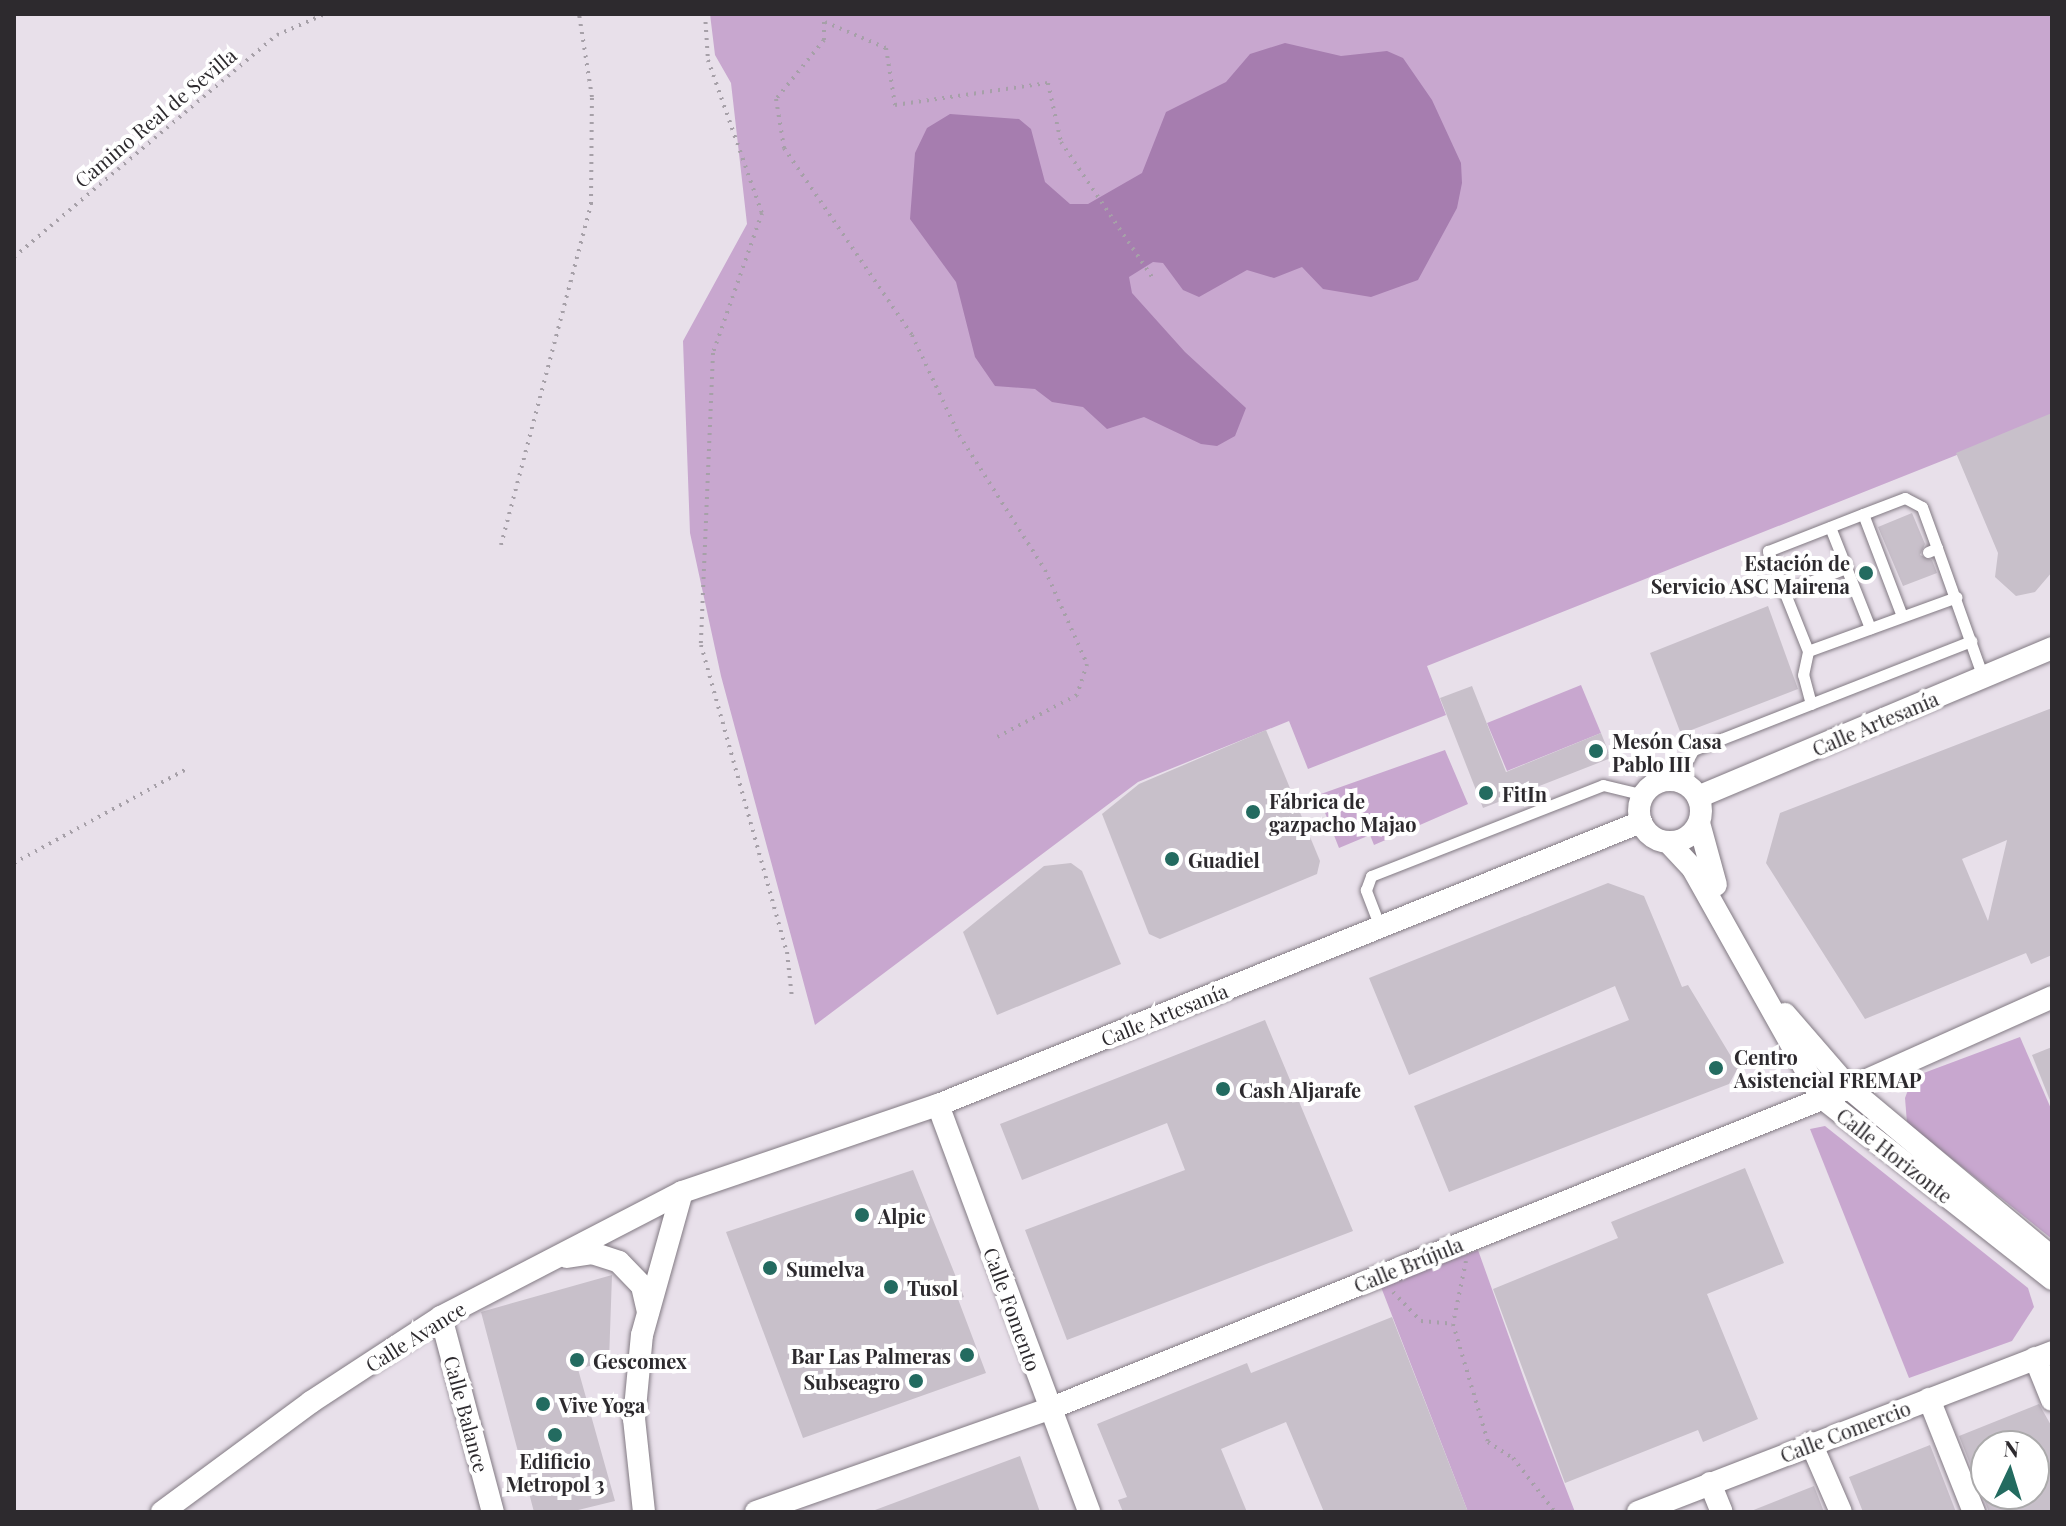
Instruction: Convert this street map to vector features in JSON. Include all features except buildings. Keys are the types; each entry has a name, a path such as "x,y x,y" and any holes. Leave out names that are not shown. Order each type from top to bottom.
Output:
{"street":[{"name":"Calle Artesanía","path":"1698,797 2052,648"},
{"path":"1676,781 1698,797 1699,823 1687,838 1668,842 1641,822 1644,795 1653,785 1676,781"},
{"name":"Calle Artesanía","path":"682,1192 938,1105 1641,822"},
{"name":"Calle Horizonte","path":"1699,823 1706,866 1783,1012 1849,1088 2052,1258"},
{"name":"Calle Horizonte","path":"1668,842 1693,869 1821,1097 2052,1279"},
{"name":"Calle Brújula","path":"756,1512 1049,1409 1849,1088 2052,997"},
{"name":"Calle Fomento","path":"938,1105 1089,1512"},
{"path":"644,1512 634,1419 648,1314 682,1192"},
{"name":"Calle Avance","path":"165,1511 311,1402 441,1317 682,1192"},
{"path":"551,1260 592,1253 619,1262 642,1286 648,1314"},
{"name":"Calle Balance","path":"441,1317 493,1512"},
{"path":"2044,1355 2052,1400"},
{"name":"Calle Comercio","path":"1638,1512 2044,1355"},
{"path":"1929,1399 1974,1512"},
{"path":"1811,1443 1841,1512"},
{"path":"1710,1483 1722,1512"}],"lane":[{"path":"1811,704 1803,675 1808,651 1768,551 1905,498 1922,507 1933,550 1956,597 1983,677"},
{"path":"1863,514 1889,568 1902,616"},
{"path":"1830,527 1870,628"},
{"path":"1784,592 1846,568"},
{"path":"1808,651 1956,597"},
{"path":"1676,781 1693,750 1971,641"},
{"path":"1380,927 1366,890 1371,876 1603,785 1644,795"}],"path":[{"name":"Camino Real de Sevilla","path":"14,257 277,35 325,14"},
{"path":"501,545 591,204 592,97 579,14"},
{"path":"705,14 708,60 762,213 713,353 701,645 787,952 792,998"},
{"path":"824,14 824,40 776,99 784,148 912,335 959,435 1045,570 1087,664 1077,695 997,737"},
{"path":"824,21 886,48 895,105 1048,83 1061,142 1154,280"},
{"path":"14,863 188,768"},
{"path":"1471,1238 1453,1324 1488,1442 1513,1458 1555,1512"},
{"path":"1377,1276 1421,1321 1453,1324"}],"shaded area":[{"path":"710,14 2052,14 2052,417 1427,666 1446,715 1308,769 1289,721 1138,782 815,1025 721,676 690,533 683,341 747,224 731,83 715,55"},
{"path":"1285,43 1341,56 1387,51 1403,58 1432,100 1461,163 1462,183 1457,208 1418,280 1371,297 1323,289 1302,267 1274,278 1247,270 1199,297 1183,290 1163,263 1153,262 1129,277 1132,293 1185,352 1246,408 1235,436 1217,446 1201,444 1144,417 1107,429 1083,407 1052,402 1035,389 995,386 975,357 956,282 910,219 915,153 927,128 950,114 1019,119 1031,129 1045,182 1070,204 1088,204 1142,173 1166,112 1226,82 1250,54"},
{"path":"1581,685 1601,733 1507,771 1487,723"},
{"path":"1445,750 1468,804 1374,845 1370,835 1339,848 1318,795"},
{"path":"2020,1037 2052,1111 2052,1239 1907,1123 1905,1098 1913,1077"},
{"path":"1825,1126 2028,1288 2034,1307 2012,1341 1909,1378 1810,1129"},
{"path":"1478,1250 1575,1512 1468,1512 1381,1287"}],"place":[{"name":"Estación de Servicio ASC Mairena","path":"1866,573"},
{"name":"Mesón Casa Pablo III","path":"1596,751"},
{"name":"FitIn","path":"1486,793"},
{"name":"Fábrica de gazpacho Majao","path":"1253,812"},
{"name":"Guadiel","path":"1172,859"},
{"name":"Centro Asistencial FREMAP","path":"1716,1068"},
{"name":"Cash Aljarafe","path":"1223,1089"},
{"name":"Alpic","path":"862,1215"},
{"name":"Sumelva","path":"770,1268"},
{"name":"Tusol","path":"891,1287"},
{"name":"Bar Las Palmeras","path":"967,1355"},
{"name":"Gescomex","path":"577,1360"},
{"name":"Subseagro","path":"916,1381"},
{"name":"Vive Yoga","path":"543,1404"},
{"name":"Edificio Metropol 3","path":"555,1435"}]}
